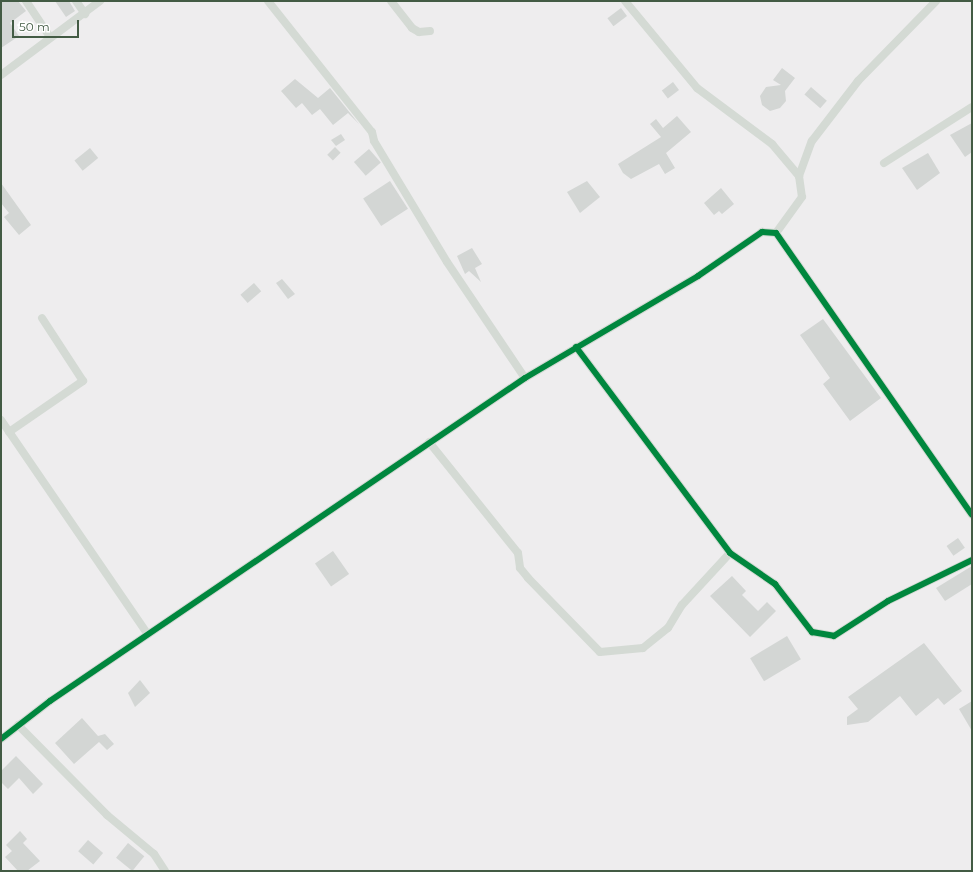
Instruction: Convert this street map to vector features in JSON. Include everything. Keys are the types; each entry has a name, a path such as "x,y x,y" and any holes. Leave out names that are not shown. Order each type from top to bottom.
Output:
{"street":[{"path":"26,1 50,37"},
{"path":"76,1 85,14"},
{"path":"1,75 50,37 85,14 100,1"},
{"path":"268,1 372,132 374,141 447,262 525,378"},
{"path":"391,1 412,28 419,32 430,31"},
{"path":"625,1 697,88 772,144 799,176"},
{"path":"776,232 802,197 799,176 812,141 858,81 936,1"},
{"path":"884,163 972,107"},
{"path":"1,739 18,725 428,442 525,378 698,276 762,232 776,232"},
{"path":"776,232 972,515"},
{"path":"10,432 83,381 42,318"},
{"path":"576,347 730,553 742,564 765,574 803,624 820,636 843,632 888,601 972,560"},
{"path":"1,420 148,635"},
{"path":"428,442 518,553 520,568 528,578 600,652 643,648 668,628 682,605 730,553"},
{"path":"18,725 107,815 154,854 165,871"}],"building":[{"path":"1,1 18,1 26,11 10,23 19,36 1,48"},
{"path":"55,1 69,1 75,11 66,17"},
{"path":"621,8 627,16 613,26 607,18"},
{"path":"782,68 795,78 785,91 786,101 780,108 770,111 762,105 760,96 766,87 781,85 773,80"},
{"path":"295,79 318,98 330,88 359,124 348,113 333,125 320,109 312,115 302,103 296,108 281,91"},
{"path":"673,82 679,90 668,98 662,90"},
{"path":"811,87 827,101 820,108 804,95"},
{"path":"677,116 691,132 666,153 675,168 665,174 659,164 631,179 623,173 618,164 661,137 650,124 656,119 663,128"},
{"path":"972,123 972,152 965,157 950,135"},
{"path":"341,134 345,140 336,146 331,140"},
{"path":"335,147 341,153 333,160 327,155"},
{"path":"90,148 98,158 83,171 74,161"},
{"path":"369,149 381,163 366,176 354,162"},
{"path":"928,153 940,173 917,190 902,168"},
{"path":"390,181 408,209 381,226 363,198"},
{"path":"587,181 600,197 580,213 567,192"},
{"path":"1,183 31,225 19,235 4,217 9,213 1,203"},
{"path":"721,188 734,204 722,214 719,211 714,215 704,203"},
{"path":"472,248 482,264 475,268 481,282 469,271 465,274 457,256"},
{"path":"282,279 295,294 288,299 276,283"},
{"path":"254,283 261,291 248,303 240,295"},
{"path":"823,319 881,398 850,421 823,384 830,378 800,335"},
{"path":"958,538 965,548 953,556 947,546"},
{"path":"333,551 349,574 331,587 315,564"},
{"path":"972,566 972,584 945,601 936,588"},
{"path":"732,576 746,591 742,595 758,611 767,602 776,611 750,637 710,596"},
{"path":"787,636 801,659 764,681 750,658"},
{"path":"924,643 962,691 944,705 938,698 916,716 900,696 868,722 847,725 847,717 858,709 848,697"},
{"path":"140,680 150,693 135,707 128,693"},
{"path":"972,701 972,731 959,709"},
{"path":"82,718 98,736 105,734 114,744 107,750 99,742 74,764 55,743"},
{"path":"16,756 43,784 33,794 19,778 8,789 1,782 1,771"},
{"path":"20,831 27,839 23,843 40,861 27,871 18,871 5,857 12,851 6,845"},
{"path":"88,840 103,853 93,864 78,851"},
{"path":"128,843 144,856 132,871 116,858"}],"cycle path":[{"path":"1,739 50,701 525,378 698,276 762,232 776,233 972,515"},
{"path":"576,347 730,553 775,584 812,632 834,636 888,601 972,560"}]}
